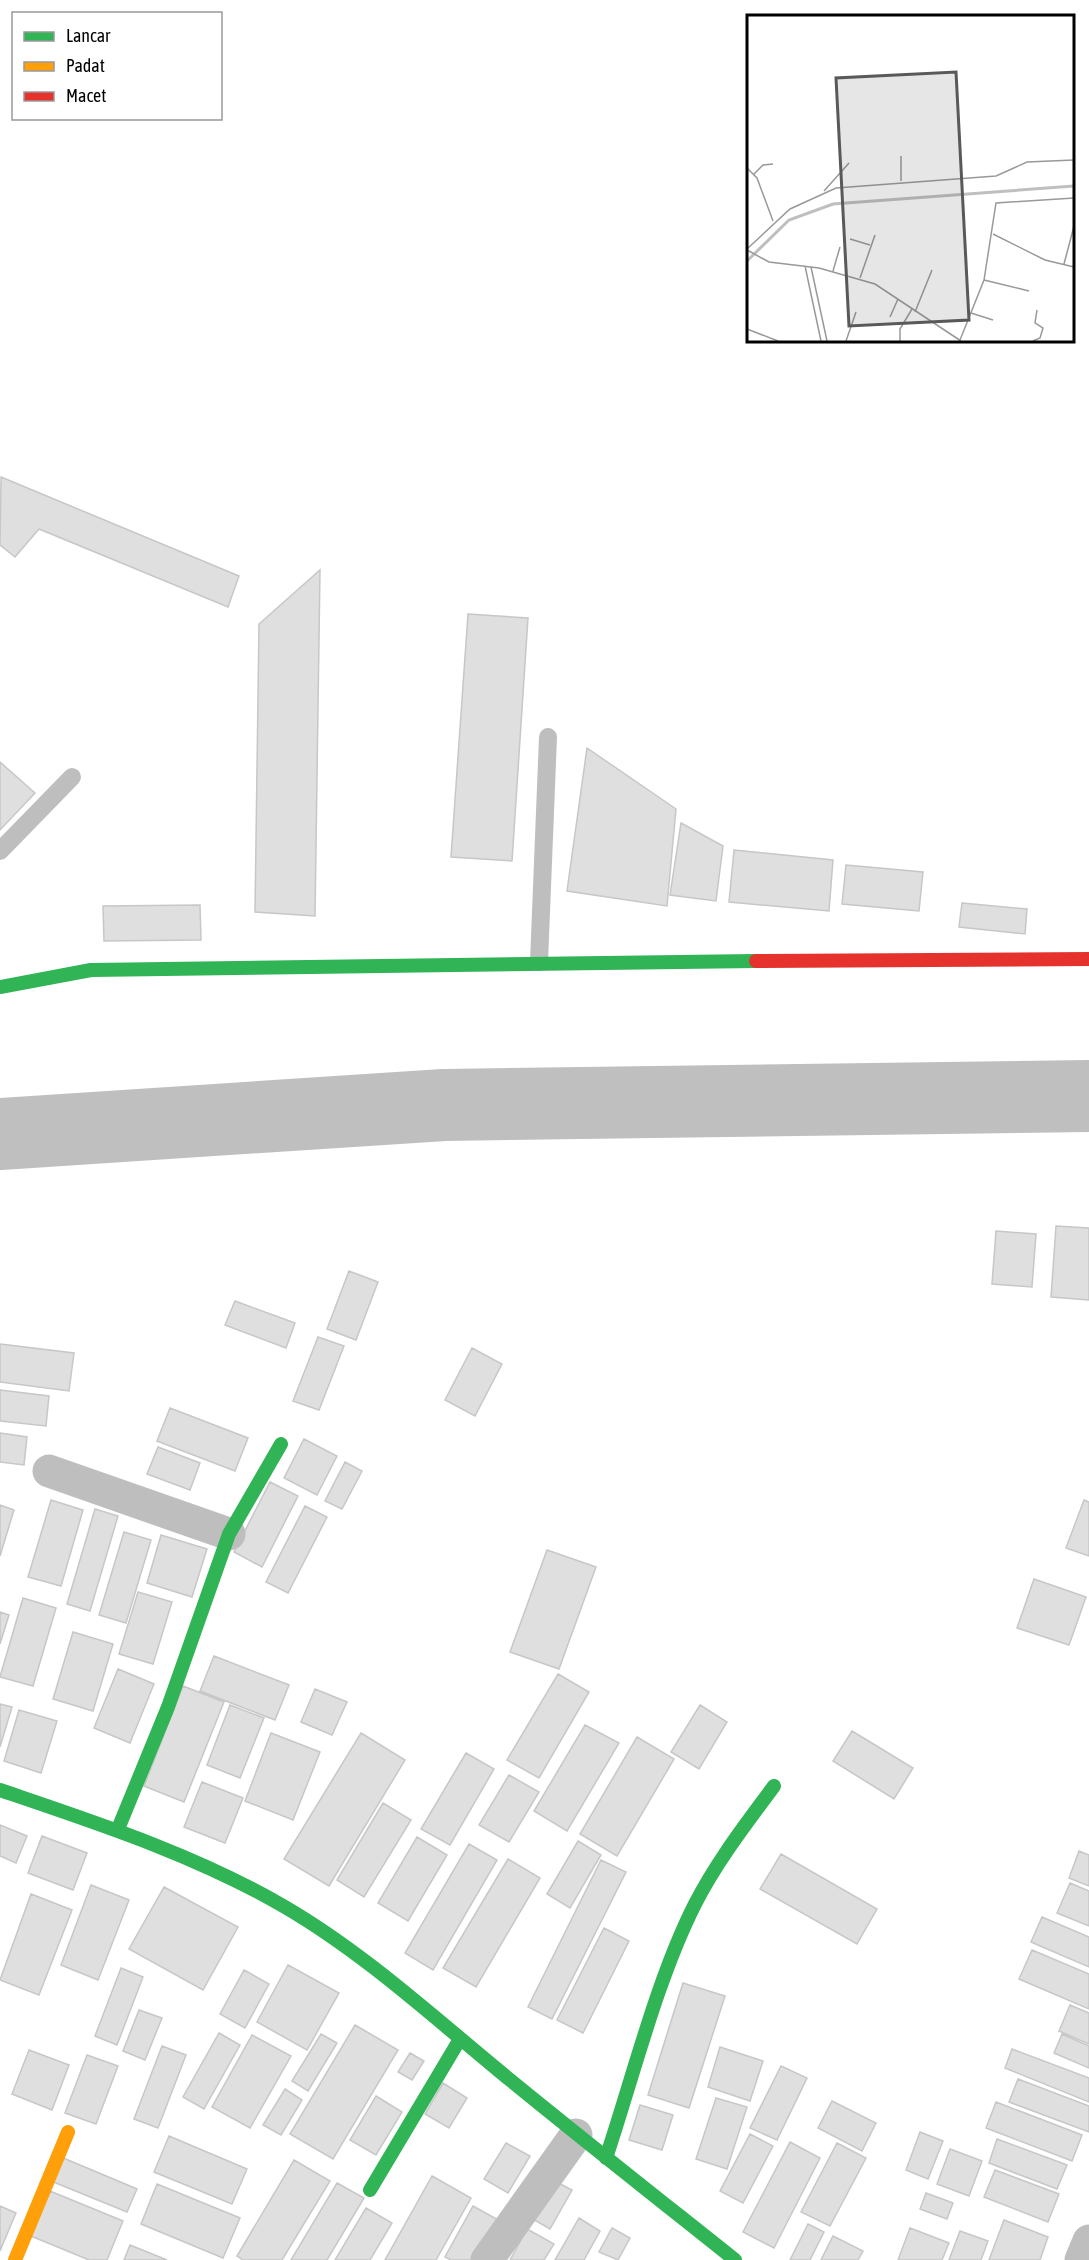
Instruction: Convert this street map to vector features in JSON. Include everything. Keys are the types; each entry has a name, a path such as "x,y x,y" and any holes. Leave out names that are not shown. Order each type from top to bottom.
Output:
{"street":[{"path":"0,987 91,970 539,962 1089,959"},
{"path":"118,1829 168,1707 229,1534 281,1444"},
{"path":"49,1471 229,1534"},
{"path":"606,2158 669,1966 695,1904 725,1852 774,1786"},
{"path":"0,1790 118,1829 253,1889 297,1915 351,1952 576,2135 735,2260"},
{"path":"370,2190 460,2039"},
{"path":"15,2260 68,2132"},
{"path":"487,2260 576,2135"},
{"path":"1081,2260 1089,2241"}],"lane":[{"path":"539,962 549,737"},
{"path":"0,851 72,777"}],"building":[{"path":"1,477 239,576 228,607 39,529 15,557 0,545"},
{"path":"320,570 315,916 255,912 259,624"},
{"path":"468,614 528,618 512,861 451,857"},
{"path":"587,748 676,809 667,906 567,891"},
{"path":"0,762 35,793 0,830"},
{"path":"681,823 723,846 716,901 670,895"},
{"path":"734,850 833,860 829,911 729,902"},
{"path":"846,865 923,872 919,911 842,904"},
{"path":"962,903 1027,909 1025,934 959,927"},
{"path":"200,905 201,940 104,941 103,906"},
{"path":"1056,1226 1089,1228 1089,1300 1051,1297"},
{"path":"996,1231 1036,1234 1032,1287 992,1284"},
{"path":"349,1271 378,1282 356,1340 327,1329"},
{"path":"235,1301 295,1323 286,1348 225,1325"},
{"path":"318,1337 344,1346 319,1410 293,1401"},
{"path":"0,1344 74,1353 69,1391 0,1382"},
{"path":"472,1348 502,1364 475,1416 445,1400"},
{"path":"0,1390 49,1396 46,1426 0,1421"},
{"path":"170,1408 248,1438 235,1471 157,1441"},
{"path":"0,1433 27,1437 24,1465 0,1462"},
{"path":"304,1439 337,1456 317,1495 284,1478"},
{"path":"158,1447 200,1463 190,1490 147,1474"},
{"path":"345,1462 362,1471 342,1509 325,1501"},
{"path":"270,1482 298,1496 262,1567 234,1552"},
{"path":"51,1500 83,1510 61,1586 28,1577"},
{"path":"1084,1500 1089,1502 1089,1556 1066,1548"},
{"path":"0,1505 14,1510 0,1556"},
{"path":"305,1506 327,1517 288,1593 266,1582"},
{"path":"95,1509 118,1516 90,1611 67,1604"},
{"path":"124,1532 151,1540 126,1623 99,1615"},
{"path":"161,1535 207,1549 192,1597 147,1583"},
{"path":"547,1550 596,1567 559,1669 510,1652"},
{"path":"1034,1579 1086,1597 1069,1645 1017,1628"},
{"path":"138,1592 172,1602 153,1664 119,1654"},
{"path":"23,1598 56,1608 33,1686 0,1677"},
{"path":"0,1612 9,1615 0,1644"},
{"path":"73,1632 113,1644 93,1711 53,1699"},
{"path":"214,1656 289,1685 275,1720 200,1691"},
{"path":"118,1669 154,1684 130,1743 94,1728"},
{"path":"558,1674 589,1692 539,1778 507,1760"},
{"path":"183,1686 224,1702 184,1802 144,1786"},
{"path":"315,1689 347,1702 332,1735 301,1722"},
{"path":"0,1704 12,1707 0,1747"},
{"path":"230,1705 264,1718 240,1778 207,1765"},
{"path":"700,1705 727,1722 699,1769 671,1752"},
{"path":"19,1710 57,1721 41,1773 4,1761"},
{"path":"585,1725 619,1743 567,1831 534,1811"},
{"path":"852,1731 913,1768 894,1799 833,1761"},
{"path":"271,1733 320,1752 293,1820 245,1801"},
{"path":"361,1733 405,1760 329,1886 284,1859"},
{"path":"637,1737 674,1759 617,1856 580,1834"},
{"path":"466,1753 494,1769 450,1845 421,1829"},
{"path":"509,1775 539,1792 509,1842 479,1825"},
{"path":"202,1782 243,1798 225,1843 184,1827"},
{"path":"383,1803 411,1820 364,1897 337,1880"},
{"path":"0,1825 27,1836 16,1863 0,1856"},
{"path":"42,1836 87,1853 73,1890 28,1873"},
{"path":"417,1837 447,1855 408,1921 378,1903"},
{"path":"578,1841 601,1855 570,1908 547,1894"},
{"path":"469,1844 497,1860 433,1970 405,1953"},
{"path":"1079,1851 1089,1855 1089,1886 1069,1878"},
{"path":"781,1854 877,1909 857,1944 760,1889"},
{"path":"508,1859 540,1878 476,1987 443,1968"},
{"path":"601,1860 626,1872 552,2019 528,2007"},
{"path":"1070,1883 1089,1891 1089,1926 1057,1913"},
{"path":"91,1885 129,1900 98,1980 61,1965"},
{"path":"164,1887 238,1927 203,1990 129,1949"},
{"path":"31,1894 72,1910 39,1995 0,1980"},
{"path":"1042,1917 1089,1937 1089,1967 1031,1942"},
{"path":"604,1928 629,1941 583,2033 557,2020"},
{"path":"1032,1950 1089,1974 1089,2009 1019,1979"},
{"path":"288,1965 339,1993 307,2050 257,2022"},
{"path":"121,1968 143,1977 117,2045 95,2036"},
{"path":"244,1970 269,1984 245,2028 220,2014"},
{"path":"683,1983 725,1996 689,2108 648,2095"},
{"path":"1070,2005 1089,2013 1089,2044 1059,2031"},
{"path":"139,2010 162,2018 145,2060 123,2051"},
{"path":"355,2025 398,2050 333,2159 290,2134"},
{"path":"219,2033 240,2045 204,2109 183,2097"},
{"path":"321,2034 337,2043 308,2091 292,2081"},
{"path":"1062,2034 1089,2046 1089,2068 1054,2053"},
{"path":"252,2035 291,2056 250,2128 212,2107"},
{"path":"162,2046 186,2055 158,2128 134,2119"},
{"path":"720,2047 763,2061 750,2101 708,2087"},
{"path":"1012,2049 1089,2078 1089,2102 1005,2068"},
{"path":"29,2050 69,2065 52,2110 12,2094"},
{"path":"410,2053 424,2061 412,2080 398,2072"},
{"path":"87,2055 118,2066 96,2124 65,2113"},
{"path":"781,2066 807,2078 777,2140 750,2128"},
{"path":"1018,2079 1089,2106 1089,2132 1009,2102"},
{"path":"443,2083 467,2098 449,2128 425,2114"},
{"path":"285,2089 302,2100 281,2135 263,2125"},
{"path":"376,2096 402,2112 376,2155 350,2140"},
{"path":"716,2098 747,2107 727,2169 696,2159"},
{"path":"832,2101 876,2123 862,2151 818,2128"},
{"path":"996,2102 1082,2135 1072,2161 986,2128"},
{"path":"640,2105 673,2115 662,2150 629,2140"},
{"path":"920,2132 943,2141 928,2179 906,2170"},
{"path":"750,2134 773,2146 743,2203 720,2191"},
{"path":"169,2136 247,2169 232,2204 154,2172"},
{"path":"997,2139 1067,2165 1057,2189 989,2163"},
{"path":"790,2142 820,2158 774,2248 743,2232"},
{"path":"506,2143 530,2156 508,2193 484,2179"},
{"path":"837,2143 866,2158 830,2226 801,2212"},
{"path":"950,2149 982,2161 969,2196 937,2184"},
{"path":"61,2157 137,2189 127,2212 51,2181"},
{"path":"294,2160 330,2181 282,2260 243,2260 237,2256"},
{"path":"995,2170 1059,2194 1048,2222 984,2197"},
{"path":"432,2176 471,2198 436,2260 385,2260"},
{"path":"551,2179 572,2190 550,2229 529,2217"},
{"path":"337,2183 364,2198 327,2260 291,2260"},
{"path":"157,2184 240,2218 223,2258 141,2224"},
{"path":"50,2191 123,2221 107,2260 89,2260 31,2236"},
{"path":"926,2193 953,2203 947,2219 920,2209"},
{"path":"0,2206 16,2213 0,2251"},
{"path":"473,2206 502,2222 481,2260 451,2260 445,2257"},
{"path":"366,2208 392,2223 370,2260 335,2260"},
{"path":"579,2218 600,2231 584,2260 555,2260"},
{"path":"1004,2220 1048,2237 1040,2260 989,2260"},
{"path":"808,2224 824,2232 810,2260 790,2260"},
{"path":"612,2228 630,2238 618,2260 599,2252"},
{"path":"910,2228 949,2243 942,2260 898,2260"},
{"path":"527,2229 554,2244 544,2260 510,2260"},
{"path":"960,2231 988,2241 981,2260 949,2260"},
{"path":"833,2236 863,2251 858,2260 821,2260"},
{"path":"130,2245 167,2260 124,2260"}],"waterway":[{"path":"0,1134 444,1105 1089,1096"}],"traffic: fast":[{"path":"0,987 91,970 756,961"},
{"path":"118,1829 168,1707 229,1534 281,1444"},
{"path":"606,2158 646,2029 681,1933 713,1873 774,1786"},
{"path":"0,1790 146,1841 217,1871 285,1907 368,1963 527,2094 735,2260"},
{"path":"370,2190 460,2039"}],"traffic: slow":[{"path":"15,2260 68,2132"}],"traffic: jam":[{"path":"756,961 1089,959"}]}
